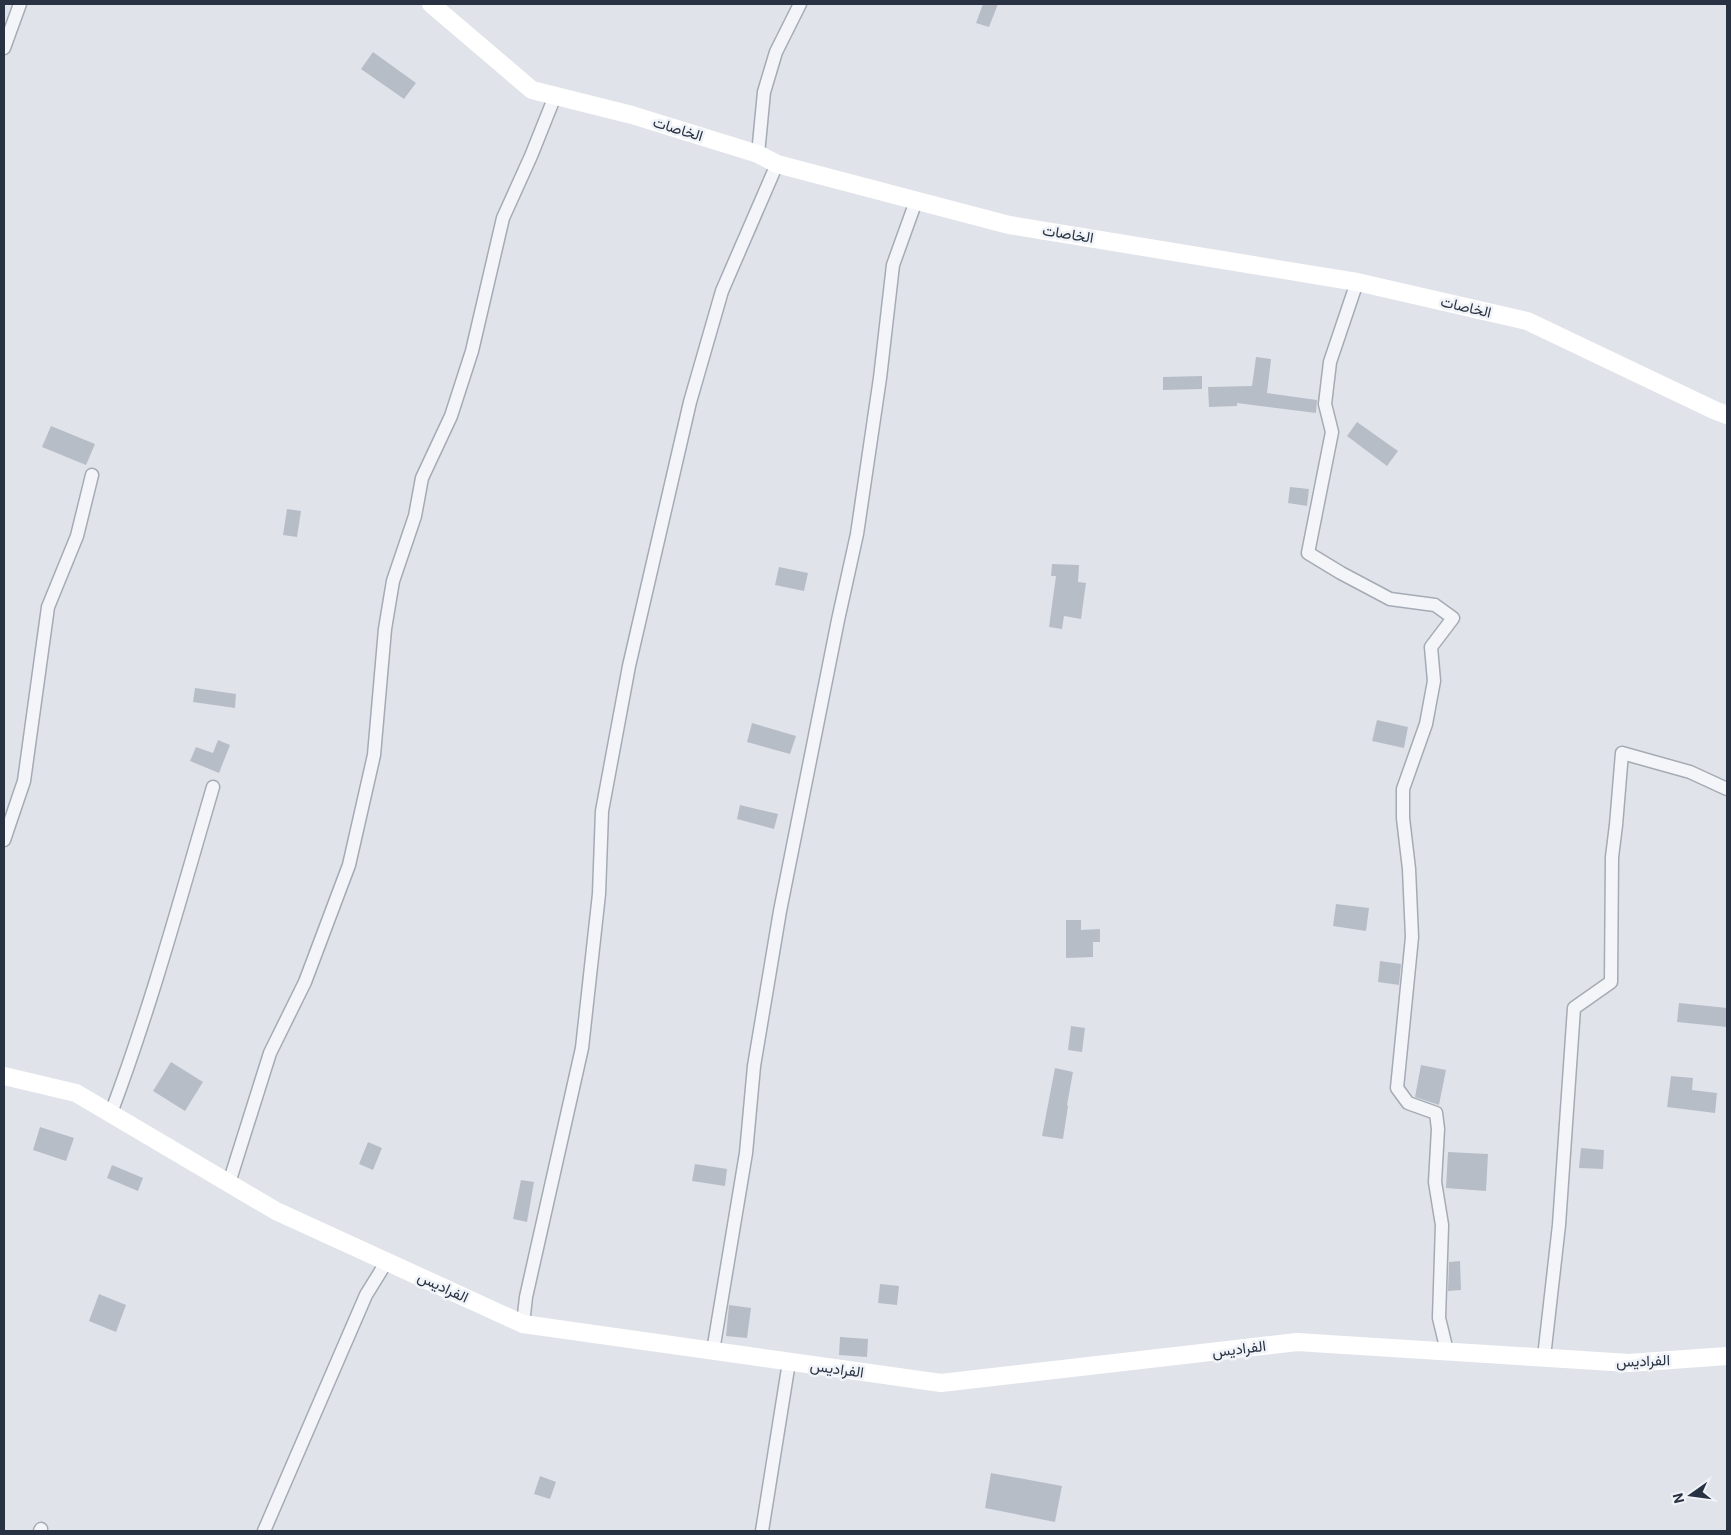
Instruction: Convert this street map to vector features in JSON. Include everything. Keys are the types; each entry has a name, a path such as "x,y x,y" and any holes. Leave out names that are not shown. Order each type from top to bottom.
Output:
{"street":[{"path":"4,48 20,4"},
{"name":"الخاصات","path":"431,4 532,90 632,115 758,154 777,164 1009,225 1357,282 1527,321 1727,415"},
{"path":"758,154 764,92 776,52 800,4"},
{"path":"229,1183 270,1053 305,982 349,865 374,755 384,629 393,581 415,516 422,478 451,416 472,351 503,218 555,96"},
{"path":"523,1324 526,1296 582,1048 599,894 602,810 629,666 690,402 722,291 777,164"},
{"path":"713,1351 746,1153 754,1066 780,911 857,534 880,378 893,265 916,201"},
{"path":"1357,282 1330,362 1325,404 1332,432 1308,553 1390,599 1435,606 1453,618 1431,647 1434,681 1426,724 1403,789 1403,818 1409,869 1412,937 1397,1088 1408,1103 1436,1114 1438,1129 1435,1182 1442,1225 1439,1318 1447,1352"},
{"path":"4,840 24,781 48,607 77,536 92,475"},
{"path":"1544,1358 1558,1225 1574,1008 1611,982 1612,857 1622,753 1690,772 1727,789"},
{"path":"111,1113 129,1067 213,787"},
{"name":"الفراديس","path":"4,1076 76,1093 276,1211 523,1324 941,1383 1297,1342 1629,1363 1727,1356"},
{"path":"264,1531 366,1295 387,1262"},
{"path":"762,1531 789,1362"}],"building":[{"path":"983,4 998,4 989,27 976,23"},
{"path":"373,52 416,83 404,99 361,69"},
{"path":"1256,357 1271,359 1267,393 1317,400 1316,413 1237,403 1237,406 1209,407 1208,387 1252,386"},
{"path":"1202,376 1202,389 1163,390 1163,377"},
{"path":"1357,422 1398,451 1387,466 1347,436"},
{"path":"51,426 95,444 86,465 42,447"},
{"path":"1290,487 1309,489 1307,506 1288,503"},
{"path":"287,509 301,511 297,537 283,535"},
{"path":"1052,564 1079,565 1078,582 1086,583 1081,619 1064,616 1062,629 1049,627 1056,576 1051,576"},
{"path":"779,567 808,573 804,591 775,585"},
{"path":"195,688 236,694 235,708 193,702"},
{"path":"1377,720 1408,727 1404,748 1372,741"},
{"path":"752,723 796,736 790,754 747,742"},
{"path":"218,740 230,745 219,773 190,761 196,747 213,753"},
{"path":"740,805 778,814 774,829 737,819"},
{"path":"1336,904 1369,908 1366,931 1333,926"},
{"path":"1066,920 1081,920 1081,930 1100,929 1100,942 1093,942 1093,957 1066,958"},
{"path":"1380,961 1401,964 1399,985 1378,982"},
{"path":"1679,1003 1727,1008 1727,1027 1677,1022"},
{"path":"1071,1026 1085,1028 1082,1052 1068,1050"},
{"path":"171,1062 203,1082 185,1111 153,1091"},
{"path":"1421,1065 1446,1070 1439,1105 1415,1097"},
{"path":"1055,1068 1073,1072 1063,1139 1042,1136"},
{"path":"1671,1076 1693,1078 1692,1090 1717,1093 1715,1113 1667,1107"},
{"path":"40,1127 74,1138 66,1161 33,1150"},
{"path":"368,1142 382,1148 373,1170 359,1164"},
{"path":"1581,1148 1604,1150 1603,1169 1579,1168"},
{"path":"1448,1152 1488,1154 1486,1191 1446,1188"},
{"path":"695,1164 727,1169 725,1186 692,1181"},
{"path":"112,1165 143,1178 138,1191 107,1178"},
{"path":"521,1180 534,1182 527,1222 513,1219"},
{"path":"1460,1261 1461,1290 1448,1291 1449,1262"},
{"path":"880,1284 899,1286 897,1305 878,1303"},
{"path":"99,1294 126,1305 116,1332 89,1321"},
{"path":"729,1305 751,1308 747,1338 726,1336"},
{"path":"840,1337 868,1339 867,1357 839,1355"},
{"path":"991,1473 1062,1486 1055,1522 985,1508"},
{"path":"540,1476 556,1482 550,1499 534,1494"}]}
